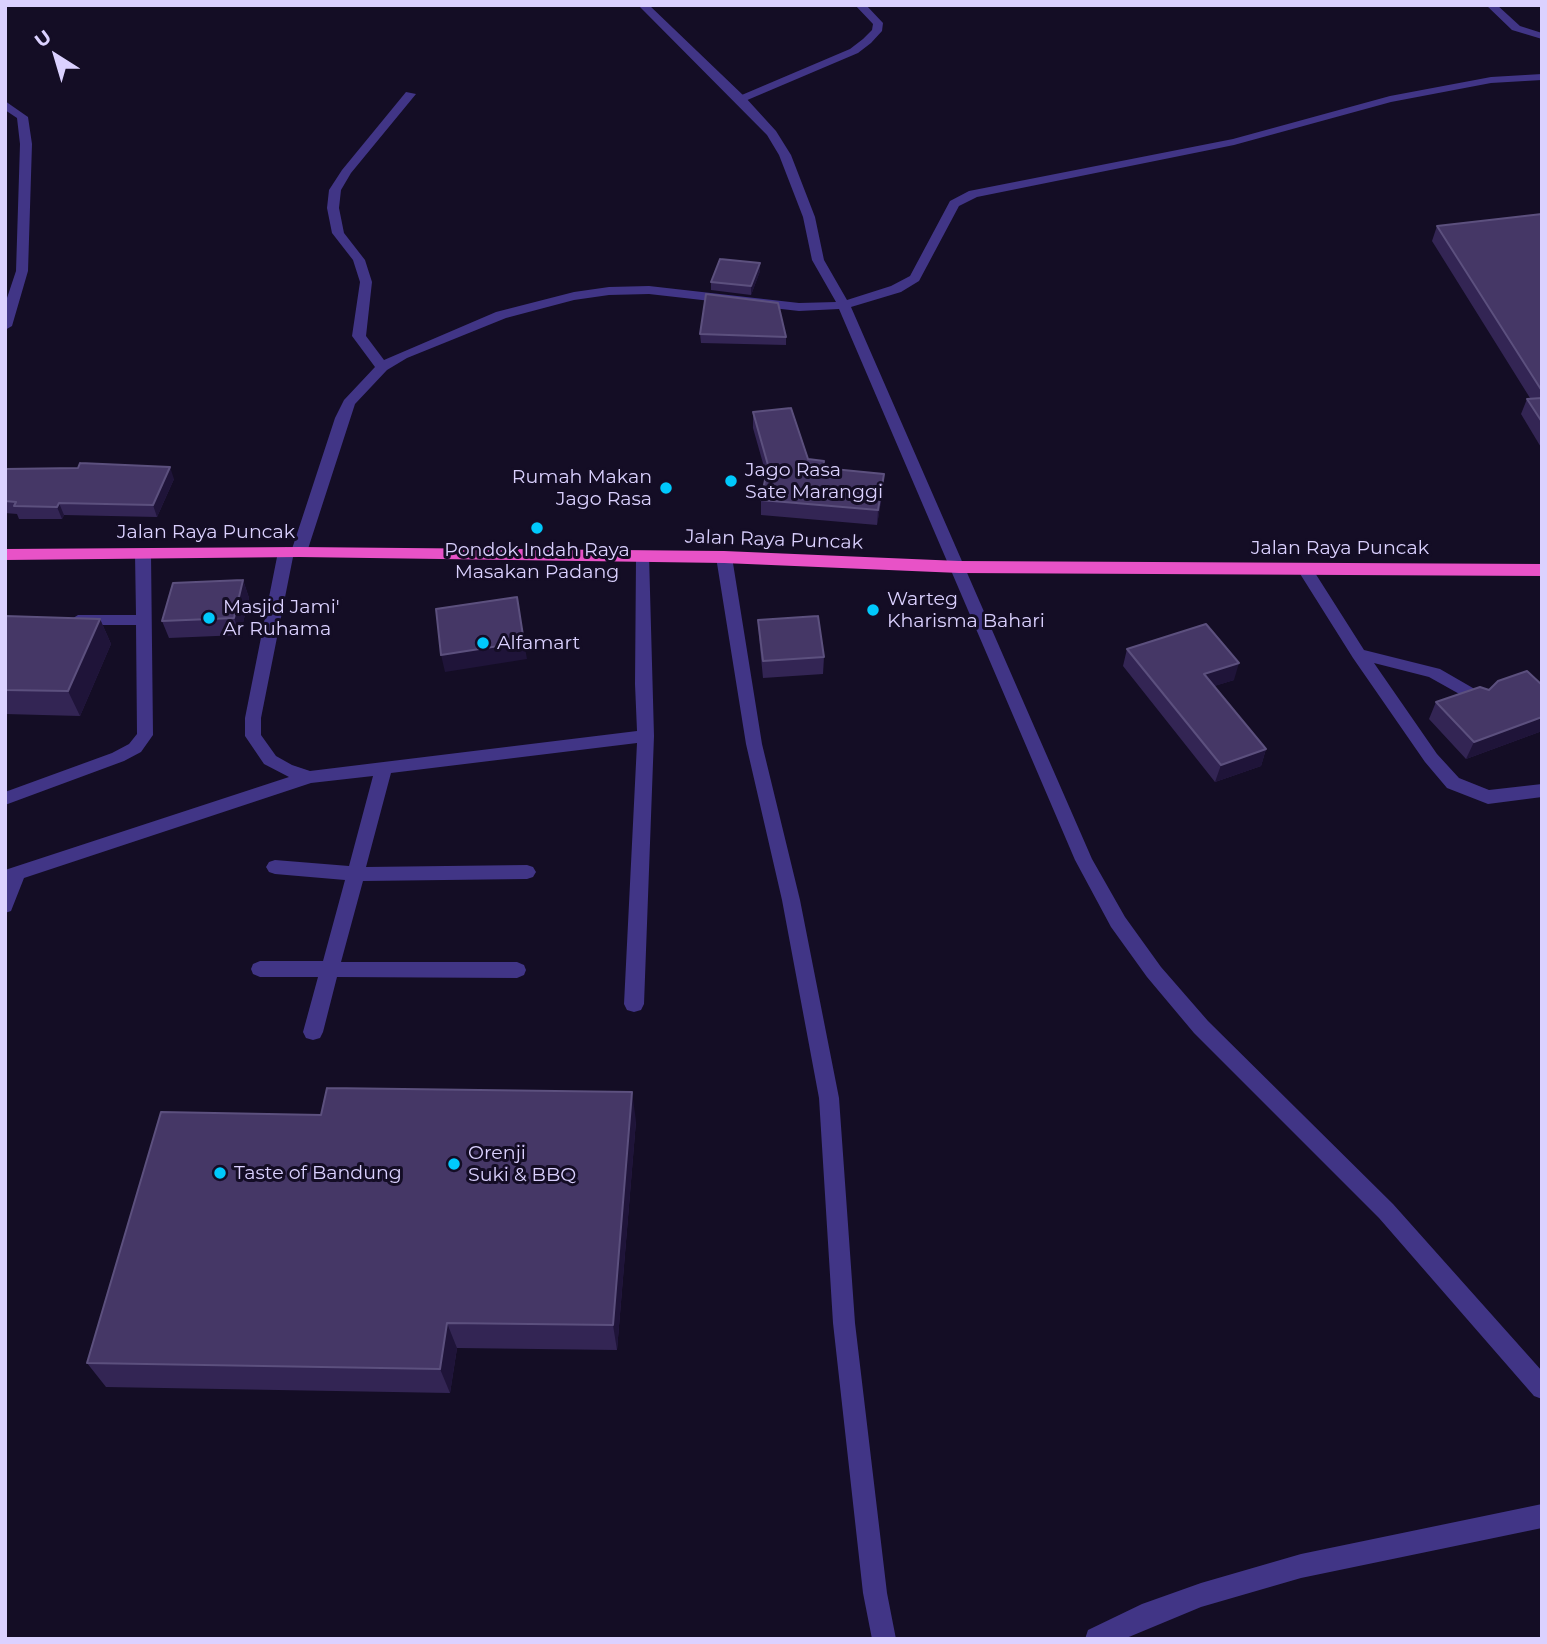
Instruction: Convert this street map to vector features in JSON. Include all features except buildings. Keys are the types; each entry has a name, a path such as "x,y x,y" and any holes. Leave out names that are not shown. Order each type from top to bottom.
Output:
{"highway":[{"name":"Jalan Raya Puncak","path":"5,555 292,552 644,559 724,558 959,567 1542,570"}],"street":[{"path":"643,5 741,99 772,133 785,155 809,217 818,260 844,305 1084,860 1134,946 1201,1027 1386,1211 1542,1388"},
{"path":"741,99 854,51 867,41 877,31 878,23 860,5"},
{"path":"1491,5 1516,28 1542,36"},
{"path":"310,777 286,770 270,760 253,736 253,718 292,552 342,418 349,403 382,367 402,355 501,315 574,296 609,291 649,290 799,307 844,305 896,289 915,278 954,204 973,194 1234,142 1390,99 1482,82 1542,76"},
{"path":"382,367 359,336 366,282 359,260 338,233 333,208 335,190 346,172 410,94"},
{"path":"5,104 22,117 26,144 22,271 5,327"},
{"path":"5,799 118,757 135,748 145,735 143,554"},
{"path":"724,558 754,744 790,900 829,1098 844,1323 875,1593 884,1639"},
{"path":"634,1004 646,736 643,684 644,559"},
{"path":"1305,569 1359,654 1453,783 1488,797 1542,790"},
{"path":"61,620 144,620"},
{"path":"1359,654 1434,673 1479,699"},
{"path":"5,906 11,875 310,777 646,736"},
{"path":"313,1032 384,768"},
{"path":"275,867 356,874 527,872"},
{"path":"260,969 517,970"},
{"path":"1097,1639 1151,1613 1201,1595 1301,1566 1542,1516"}],"place":[{"name":"Jago Rasa Sate Maranggi","path":"731,481"},
{"name":"Rumah Makan Jago Rasa","path":"666,488"},
{"name":"Pondok Indah Raya Masakan Padang","path":"537,528"},
{"name":"Warteg Kharisma Bahari","path":"873,610"},
{"name":"Masjid Jami' Ar Ruhama","path":"209,618"},
{"name":"Alfamart","path":"483,643"},
{"name":"Orenji Suki & BBQ","path":"454,1164"},
{"name":"Taste of Bandung","path":"220,1173"}]}
